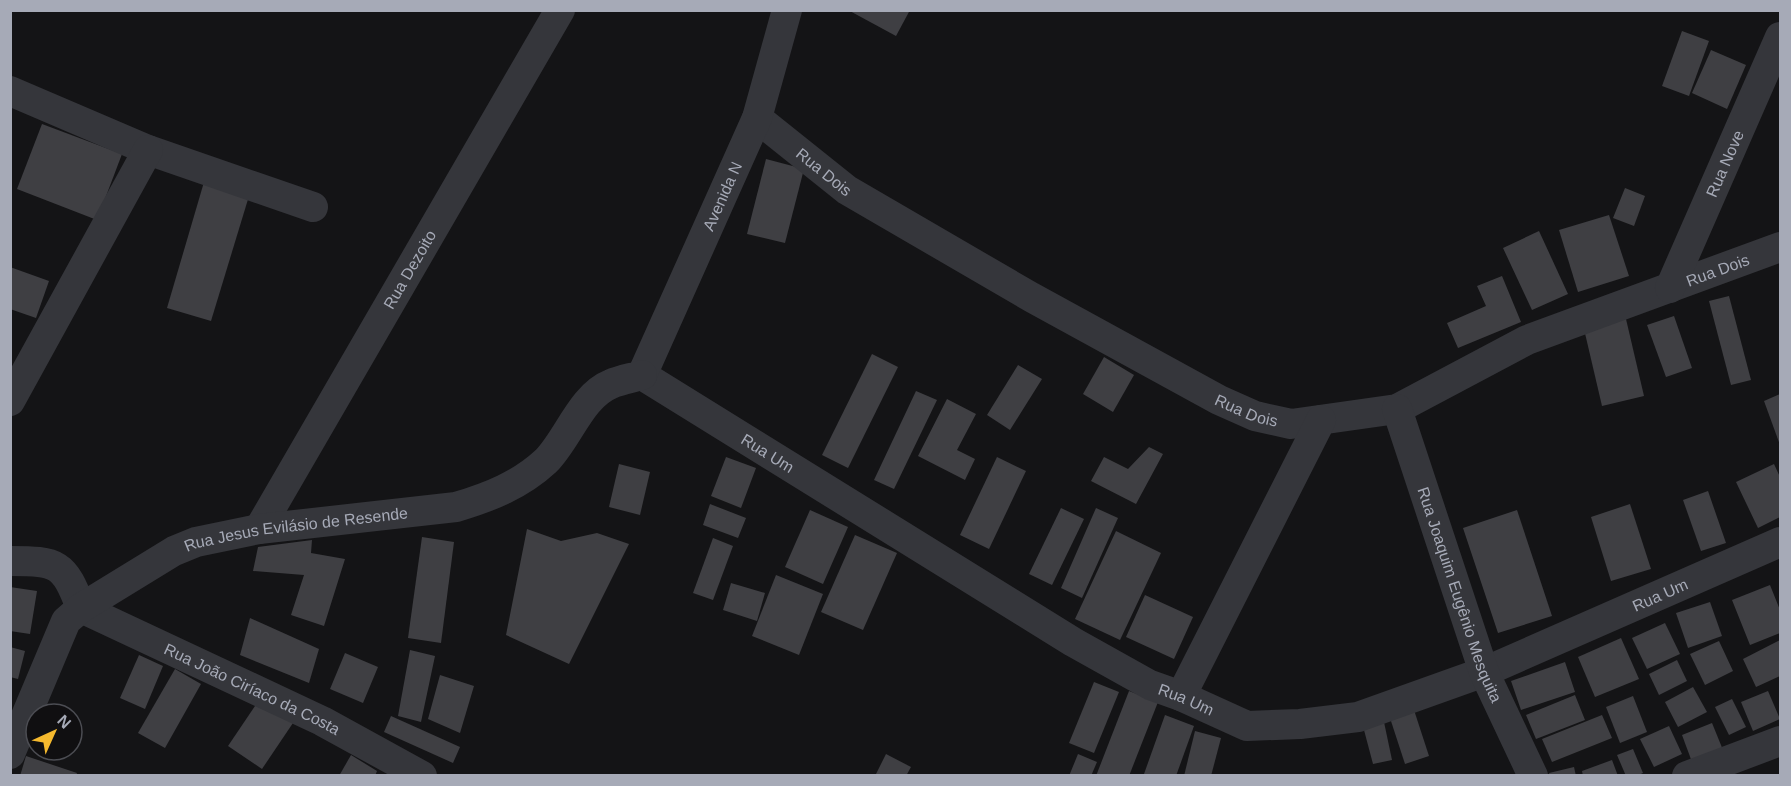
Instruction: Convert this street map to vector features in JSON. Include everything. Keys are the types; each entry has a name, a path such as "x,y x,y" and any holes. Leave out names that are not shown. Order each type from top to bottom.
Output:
{"street":[{"name":"Rua Dezoito","path":"259,529 560,10"},
{"name":"Avenida N","path":"642,375 757,118 788,10"},
{"name":"Rua Nove","path":"1670,288 1780,36"},
{"path":"10,91 148,150 313,207"},
{"name":"Rua Dois","path":"757,118 847,190 1031,297 1219,400 1255,416 1291,424 1397,409 1527,340 1780,247"},
{"path":"10,400 148,150"},
{"name":"Rua Jesus Evilásio de Resende","path":"10,754 66,621 81,608 174,551 216,536 456,507 487,498 510,487 547,460 591,398 609,384 642,375"},
{"name":"Rua Um","path":"642,375 1073,642 1150,686 1181,696 1247,726 1300,724 1358,717 1484,672 1780,542"},
{"name":"Rua Joaquim Eugênio Mesquita","path":"1397,409 1484,672 1533,776"},
{"path":"1181,696 1321,420"},
{"path":"10,561 40,561 54,565 70,582 81,608"},
{"name":"Rua João Ciríaco da Costa","path":"81,608 322,721 422,776"},
{"path":"1687,776 1780,741"}],"building":[{"path":"848,10 910,10 896,36"},
{"path":"1682,31 1709,41 1689,96 1662,86"},
{"path":"1711,50 1746,65 1727,109 1692,93"},
{"path":"42,124 122,154 97,220 17,189"},
{"path":"766,159 804,169 785,243 747,234"},
{"path":"204,182 249,196 211,321 167,308"},
{"path":"1625,188 1645,196 1634,226 1613,218"},
{"path":"1609,215 1629,276 1578,292 1559,230"},
{"path":"1539,231 1568,294 1532,310 1503,248"},
{"path":"10,267 49,281 36,318 10,309"},
{"path":"1502,276 1521,322 1458,348 1447,323 1486,306 1477,286"},
{"path":"1729,296 1751,380 1731,385 1709,301"},
{"path":"1674,316 1692,368 1666,377 1647,325"},
{"path":"1626,319 1644,396 1602,406 1584,329"},
{"path":"872,354 898,367 848,468 822,455"},
{"path":"1104,357 1134,375 1113,412 1083,394"},
{"path":"1018,365 1042,379 1010,430 987,415"},
{"path":"916,391 937,400 894,489 874,480"},
{"path":"1780,394 1780,445 1764,401"},
{"path":"947,399 976,414 957,450 975,459 965,480 918,456"},
{"path":"1149,447 1163,454 1136,504 1091,481 1104,457 1128,469"},
{"path":"726,457 756,468 741,508 711,496"},
{"path":"997,457 1026,471 989,549 960,535"},
{"path":"619,464 650,472 640,515 609,507"},
{"path":"1774,464 1780,477 1780,517 1758,528 1736,482"},
{"path":"1708,491 1726,543 1701,551 1683,500"},
{"path":"710,504 746,518 738,538 703,525"},
{"path":"1630,504 1651,569 1611,581 1591,517"},
{"path":"1061,508 1084,519 1052,585 1029,574"},
{"path":"1096,508 1118,518 1082,598 1061,588"},
{"path":"810,510 848,527 823,584 785,567"},
{"path":"1517,510 1552,616 1498,633 1463,528"},
{"path":"527,529 561,541 597,533 629,544 569,664 506,635"},
{"path":"1116,531 1161,553 1120,640 1075,619"},
{"path":"855,535 897,553 863,630 821,612"},
{"path":"422,537 454,542 441,643 408,638"},
{"path":"713,538 733,546 713,600 693,593"},
{"path":"312,540 311,553 345,559 324,626 291,615 304,575 253,571 258,547"},
{"path":"776,575 823,594 799,655 752,636"},
{"path":"731,583 765,593 757,621 723,610"},
{"path":"1770,585 1780,610 1780,633 1750,645 1732,600"},
{"path":"10,587 37,591 30,634 10,631"},
{"path":"1145,595 1193,617 1174,659 1126,637"},
{"path":"1710,602 1722,636 1688,648 1676,613"},
{"path":"250,618 319,649 309,683 240,655"},
{"path":"1665,623 1680,654 1647,669 1632,638"},
{"path":"1621,638 1639,679 1595,697 1578,657"},
{"path":"1780,640 1780,676 1756,687 1743,659"},
{"path":"1719,641 1733,671 1705,685 1690,654"},
{"path":"10,647 25,651 18,679 10,677"},
{"path":"410,650 435,656 421,722 398,716"},
{"path":"345,653 378,667 363,703 330,689"},
{"path":"139,655 163,666 145,709 120,698"},
{"path":"1677,660 1687,681 1659,695 1649,674"},
{"path":"1565,662 1575,692 1521,710 1511,681"},
{"path":"175,669 201,684 165,748 138,733"},
{"path":"440,675 474,686 460,733 428,719"},
{"path":"1094,682 1119,692 1094,753 1069,743"},
{"path":"1693,687 1707,712 1678,727 1665,702"},
{"path":"1129,691 1158,702 1129,776 1096,776"},
{"path":"1768,691 1780,719 1753,731 1741,702"},
{"path":"1575,695 1585,720 1536,739 1526,715"},
{"path":"1633,696 1647,732 1620,743 1606,707"},
{"path":"261,697 295,720 262,769 228,746"},
{"path":"1732,699 1746,727 1729,735 1715,707"},
{"path":"1414,710 1429,756 1405,764 1390,718"},
{"path":"1165,715 1194,726 1176,776 1147,776 1144,774"},
{"path":"1602,715 1612,738 1552,762 1542,739"},
{"path":"391,716 460,747 453,763 384,732"},
{"path":"1384,722 1392,760 1373,764 1364,730"},
{"path":"1712,723 1723,750 1692,762 1682,735"},
{"path":"1669,726 1682,754 1654,767 1640,739"},
{"path":"1195,731 1221,738 1211,776 1184,776"},
{"path":"1633,749 1643,773 1626,776 1617,755"},
{"path":"886,754 911,767 906,776 875,776"},
{"path":"1078,754 1097,762 1091,776 1069,776"},
{"path":"351,755 377,771 375,776 339,776"},
{"path":"1612,760 1618,776 1583,776 1582,771"},
{"path":"24,762 44,762 77,773 76,776 20,776"},
{"path":"1574,767 1576,776 1550,776 1549,773"}]}
